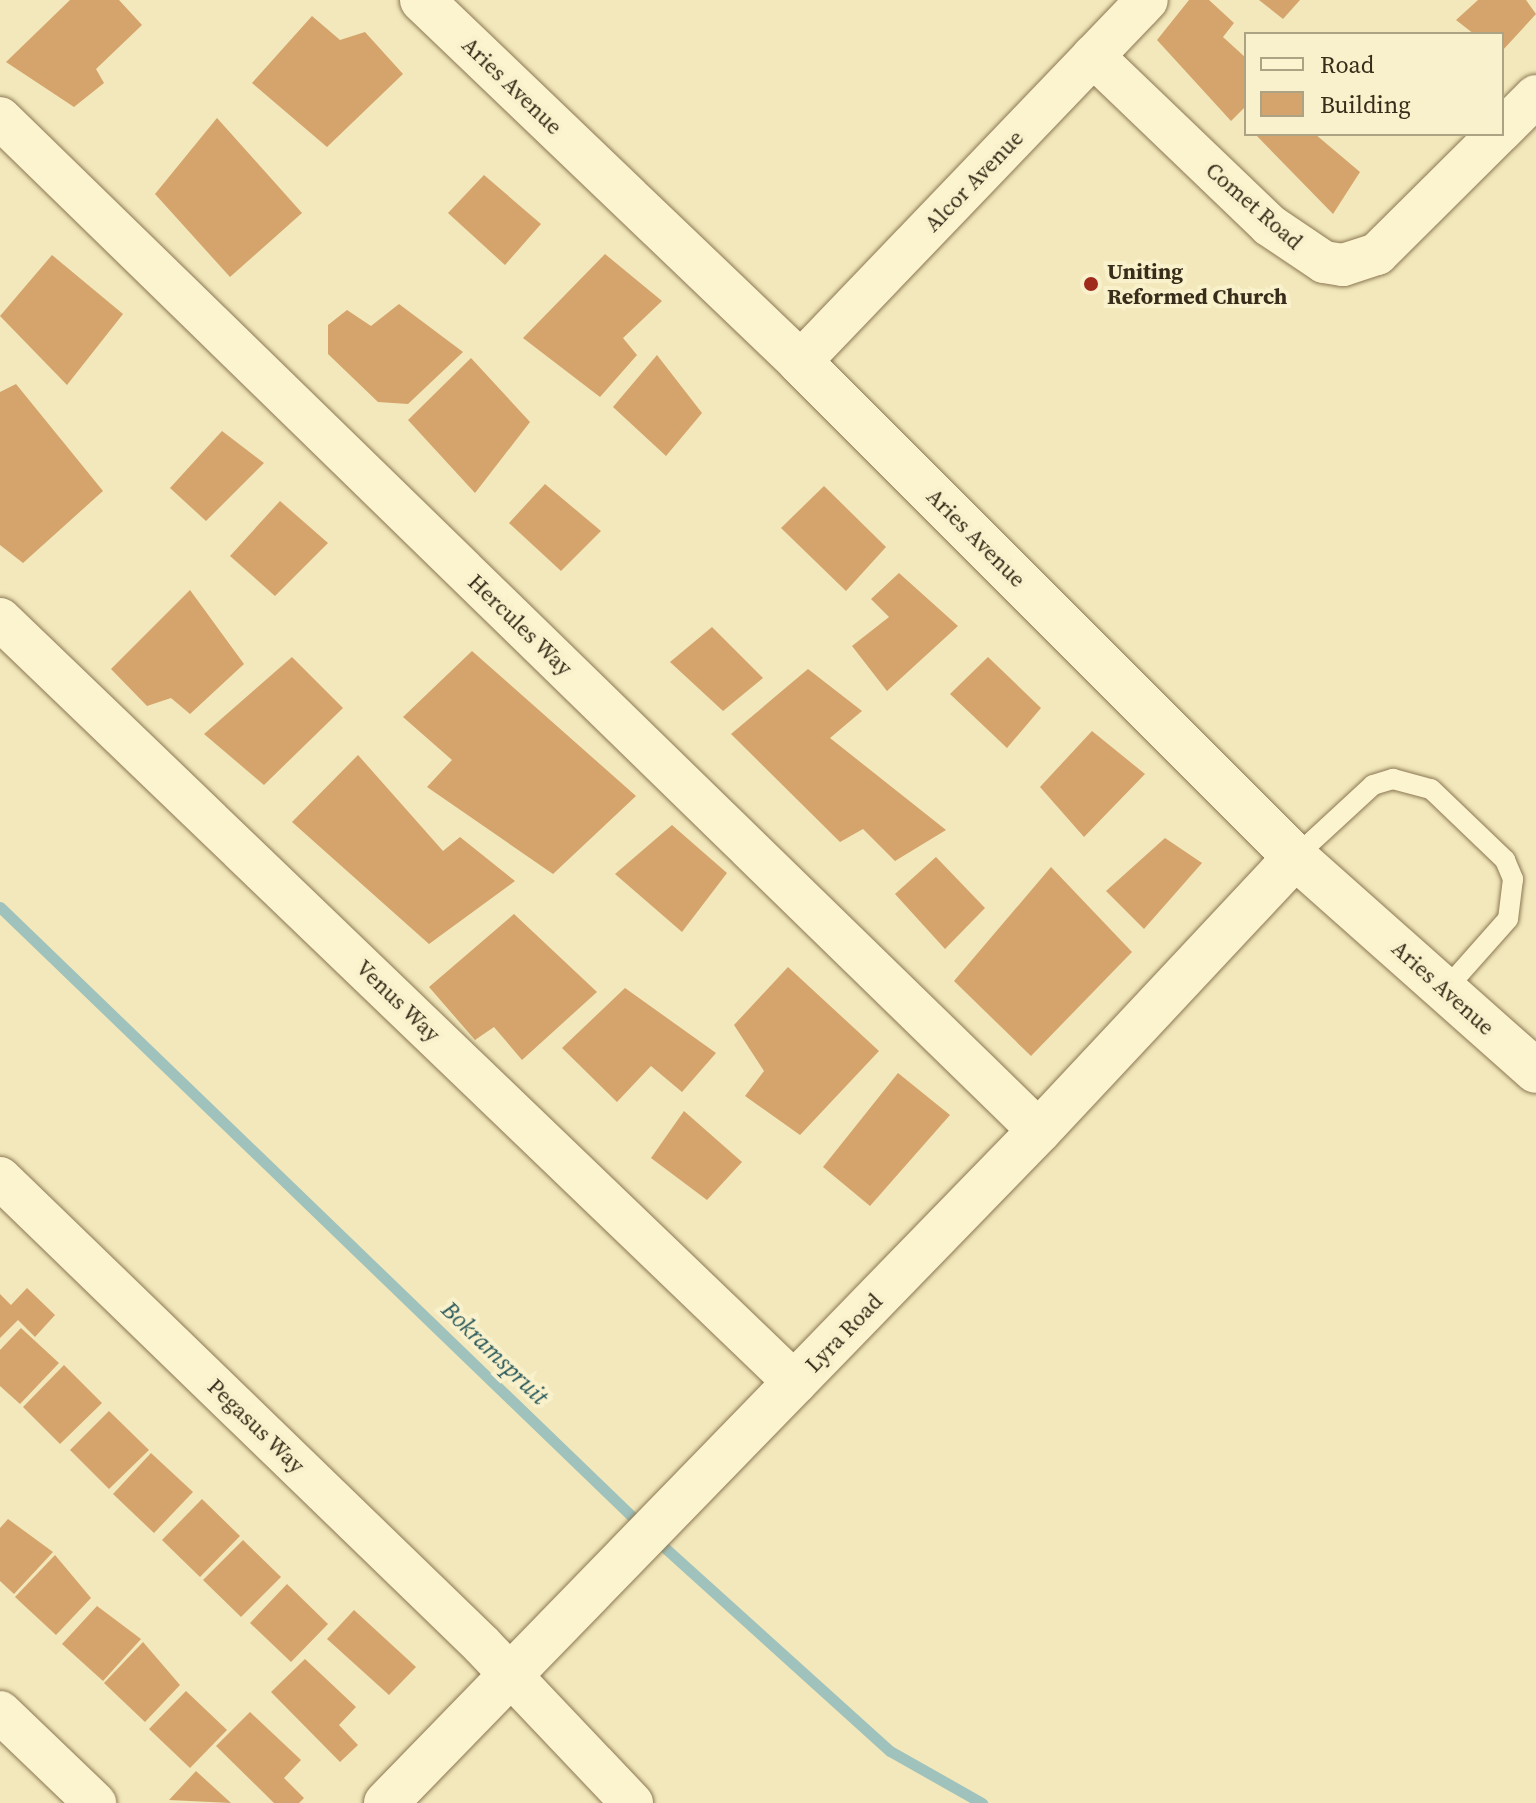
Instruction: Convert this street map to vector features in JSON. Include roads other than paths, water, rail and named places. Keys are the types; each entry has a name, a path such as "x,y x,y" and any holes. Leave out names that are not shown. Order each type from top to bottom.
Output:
{"street":[{"name":"Aries Avenue","path":"422,0 800,362 1295,857 1536,1071"},
{"name":"Alcor Avenue","path":"800,362 1147,0"},
{"name":"Comet Road","path":"1093,56 1269,225 1324,262 1343,265 1377,254 1496,136"},
{"name":"Comet Road","path":"1504,128 1536,96"},
{"name":"Hercules Way","path":"0,118 1039,1131"},
{"name":"Venus Way","path":"0,619 795,1383"},
{"name":"Lyra Road","path":"386,1803 1039,1131 1295,857"},
{"name":"Pegasus Way","path":"0,1178 511,1675 632,1803"},
{"path":"0,1712 95,1803"}],"lane":[{"path":"1295,857 1373,785 1393,779 1431,789 1505,860 1513,879 1508,919 1445,990"}],"waterway":[{"name":"Bokramspruit","path":"0,907 642,1526"},
{"name":"Bokramspruit","path":"654,1538 890,1751 982,1803"}],"place":[{"name":"Uniting Reformed Church","path":"1091,284"}]}
